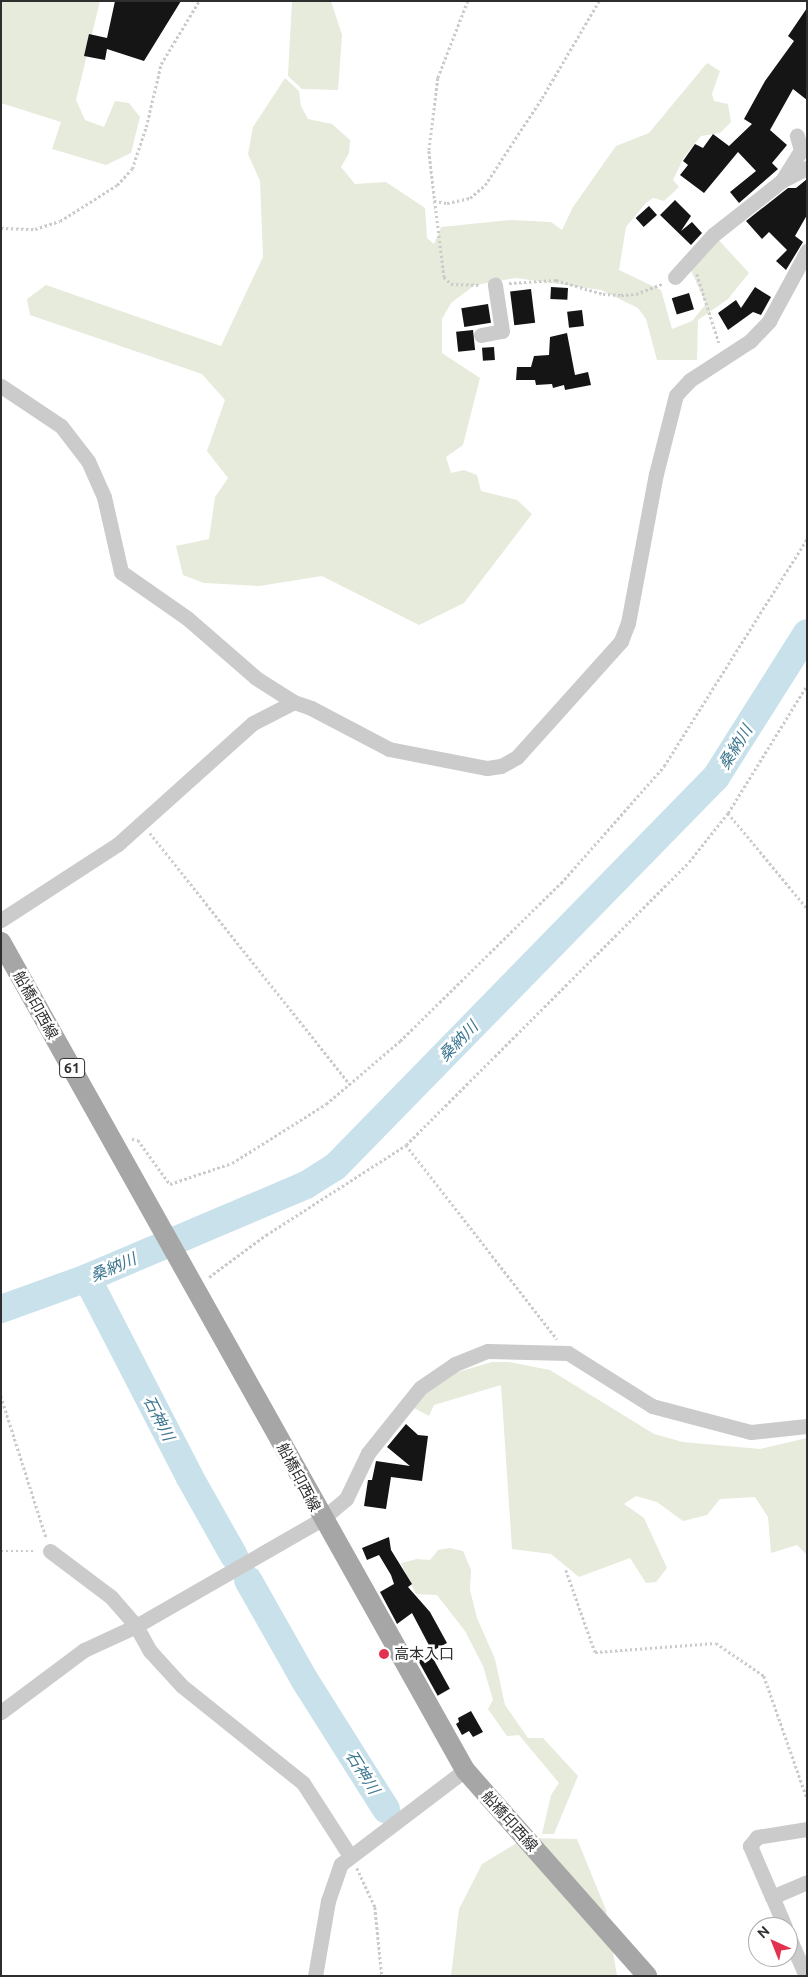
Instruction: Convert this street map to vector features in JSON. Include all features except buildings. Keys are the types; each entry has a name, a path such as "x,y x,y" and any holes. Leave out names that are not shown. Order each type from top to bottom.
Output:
{"main road":[{"name":"船橋印西線","path":"1,942 192,1280 322,1519 465,1770 647,1976"}],"street":[{"path":"783,180 801,150 798,136"},
{"path":"675,278 692,262 713,234 783,180 807,168"},
{"path":"1,386 61,426 88,461 104,497 120,572 187,618 220,650 256,678 294,702 311,708 389,749 487,768 501,766 516,757 621,641 628,623 660,455 676,395 690,380 750,341 769,321 807,251"},
{"path":"481,335 502,332 495,285"},
{"path":"1,920 98,859 253,723 294,702"},
{"path":"1,1712 84,1650 136,1626 322,1519 346,1499 368,1453 420,1388 455,1364 488,1351 568,1353 652,1406 751,1432 807,1426"},
{"path":"50,1551 111,1597 136,1626 150,1651 182,1686 303,1783 350,1856"},
{"path":"315,1976 333,1880 341,1864 465,1770"},
{"path":"781,1917 750,1846 757,1837 807,1829"},
{"path":"772,1897 807,1882"},
{"path":"798,1958 806,1976"}],"path":[{"path":"1,228 35,229 60,221 117,185 132,169 142,142 160,64 200,1"},
{"path":"468,1 438,78 429,133 434,201 444,277 451,284 495,285 556,280 603,294 621,295 648,290 675,278"},
{"path":"434,201 447,203 470,198 485,186 542,98 599,1"},
{"path":"692,262 724,359"},
{"path":"111,1136 138,1140 170,1184 232,1163 326,1104 350,1084 400,1041 562,883 664,766 807,539"},
{"path":"192,1280 266,1235 406,1144 689,862 728,813 807,685"},
{"path":"728,813 807,908"},
{"path":"142,822 350,1084"},
{"path":"406,1144 568,1353"},
{"path":"1,1396 50,1551 1,1551"},
{"path":"566,1570 595,1652 716,1643 764,1676 807,1798"},
{"path":"350,1856 375,1907 382,1976"}],"shaded area":[{"path":"1,1 100,1 76,100 85,120 104,127 115,101 129,103 140,117 131,153 106,165 52,149 61,122 1,103"},
{"path":"292,1 331,1 342,35 338,90 302,89 288,76"},
{"path":"707,63 720,71 712,94 714,101 728,104 731,122 720,133 701,136 684,157 673,180 679,187 664,201 653,198 646,203 626,227 619,270 661,290 672,329 692,321 706,304 690,268 716,237 749,273 728,299 698,320 697,360 657,360 646,319 638,308 601,290 516,278 475,285 451,303 442,319 442,353 480,378 463,445 446,457 451,473 464,470 477,475 481,491 517,500 532,514 464,603 419,625 322,576 259,586 204,583 183,575 176,546 209,539 215,497 228,478 207,451 225,400 202,374 30,315 27,299 46,285 221,346 263,257 260,181 248,154 253,127 285,78 299,91 301,106 308,119 332,124 350,140 349,153 341,167 355,184 386,182 425,208 427,238 434,244 441,227 510,220 551,222 562,230 573,207 616,146 649,133"},
{"path":"492,1362 509,1362 550,1370 654,1434 683,1442 760,1449 807,1438 807,1555 797,1545 771,1553 768,1517 755,1497 720,1499 707,1515 683,1521 657,1502 636,1496 624,1504 644,1518 667,1568 656,1582 646,1583 630,1558 579,1577 551,1554 512,1549 501,1385 434,1405 429,1416 414,1408 419,1400 448,1375"},
{"path":"450,1548 463,1551 471,1570 470,1590 477,1618 495,1659 505,1705 528,1738 543,1738 578,1776 554,1834 542,1834 551,1795 559,1783 519,1735 507,1736 488,1709 493,1700 483,1666 465,1631 437,1595 416,1594 401,1563 417,1559 430,1560 438,1550"},
{"path":"525,1838 577,1839 606,1910 617,1976 451,1976 459,1909 482,1864"}],"waterway":[{"name":"桑納川","path":"1,1309 87,1278 306,1185 335,1167 716,777 807,633"},
{"name":"石神川","path":"87,1278 189,1476 234,1556"},
{"name":"石神川","path":"248,1580 304,1679 386,1809"}],"place":[{"name":"高本入口","path":"384,1654"}]}
